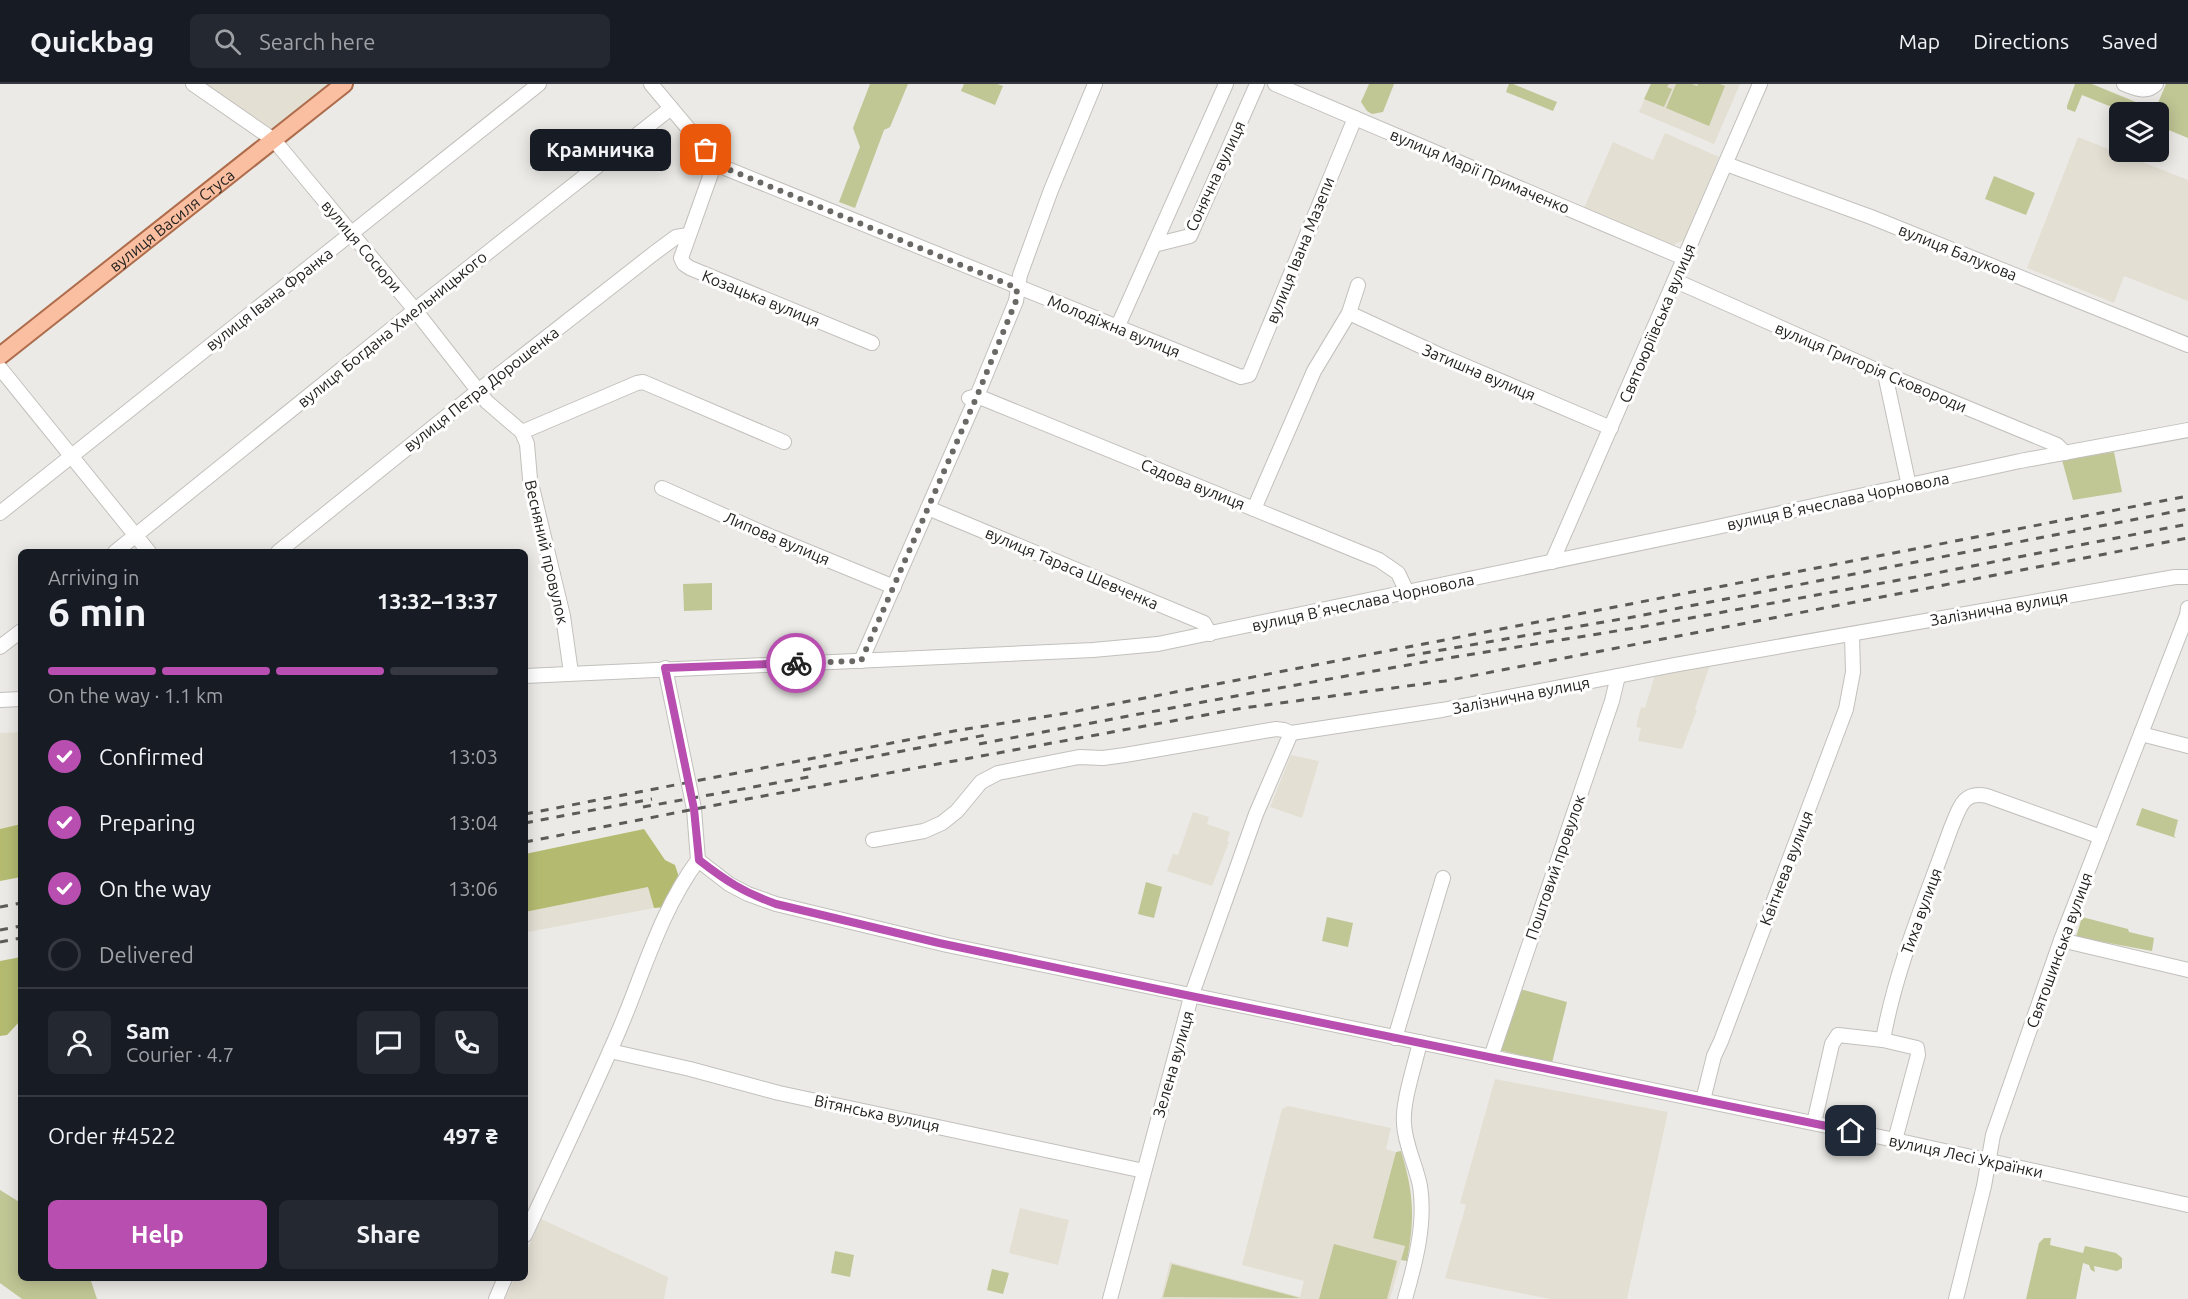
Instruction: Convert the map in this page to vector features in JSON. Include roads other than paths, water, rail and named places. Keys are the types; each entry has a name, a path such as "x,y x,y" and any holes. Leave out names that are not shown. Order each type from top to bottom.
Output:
{"main road":[{"name":"вулиця Василя Стуса","path":"0,356 344,84"}],"street":[{"name":"вулиця Сосюри","path":"193,84 274,140 415,310 487,402 522,432"},
{"name":"вулиця Івана Франка","path":"0,513 539,84"},
{"name":"Молодіжна вулиця","path":"651,84 718,164 1017,288 1241,377"},
{"path":"861,661 928,508 971,398 1016,301 1017,288 1051,190 1095,84"},
{"name":"Сонячна вулиця","path":"1117,328 1226,84"},
{"name":"Сонячна вулиця","path":"1154,245 1190,236 1257,84"},
{"name":"вулиця Марії Примаченко","path":"1275,84 1684,258"},
{"name":"Святоюріївська вулиця","path":"1552,562 1760,84"},
{"path":"2124,84 2144,90 2156,84"},
{"name":"вулиця Богдана Хмельницького","path":"119,549 415,310 671,108"},
{"name":"вулиця Івана Мазепи","path":"1241,377 1248,375 1355,118"},
{"name":"Козацька вулиця","path":"718,164 712,171 688,235 681,258 684,264 872,343"},
{"name":"вулиця Балукова","path":"1726,164 1892,225 2188,345"},
{"name":"вулиця Петра Дорошенка","path":"282,549 478,391 676,237 688,235"},
{"name":"вулиця Григорія Сковороди","path":"1676,280 1885,374 2057,445 2065,453"},
{"path":"1254,509 1314,371 1349,313 1358,285"},
{"name":"Затишна вулиця","path":"1349,313 1442,356 1611,428"},
{"path":"0,368 147,549"},
{"path":"1885,374 1909,486"},
{"path":"522,432 643,382 784,442"},
{"name":"Садова вулиця","path":"971,398 1379,560 1398,573 1407,592"},
{"name":"вулиця Вʼячеслава Чорновола","path":"528,676 1093,650 1158,644 1930,480 2188,430"},
{"name":"Весняний провулок","path":"522,432 527,444 530,479 563,616 571,673"},
{"name":"Липова вулиця","path":"662,488 772,537 894,586"},
{"name":"вулиця Тараса Шевченка","path":"928,508 1204,623 1210,634"},
{"name":"Залізнична вулиця","path":"873,840 924,831 942,823 957,811 981,782 998,773 1079,757 1103,758 1125,755 1276,729 1291,733 1442,710 1852,633 2175,577 2188,577"},
{"name":"Святошинська вулиця","path":"1956,1299 1993,1135 2061,940 2188,615 2188,608"},
{"path":"0,647 18,633"},
{"name":"Квітнева вулиця","path":"1703,1100 1714,1056 1846,709 1853,672 1852,633"},
{"path":"528,1229 610,1051 668,909 684,879 699,860 695,819 665,668"},
{"name":"Поштовий провулок","path":"1491,1057 1612,701 1618,676"},
{"path":"0,700 18,699"},
{"name":"Зелена вулиця","path":"1110,1299 1191,997 1256,814 1291,733"},
{"path":"2141,734 2188,746"},
{"name":"Тиха вулиця","path":"1882,1040 1888,1008 1900,969 1951,828 1959,809 1968,797 1972,794 1987,796 2101,837"},
{"name":"вулиця Лесі Українки","path":"699,860 729,884 776,904 939,943 1191,997 1814,1123 2188,1205"},
{"path":"1395,1038 1443,879"},
{"path":"2061,940 2188,970"},
{"path":"1814,1123 1832,1044 1838,1035 1882,1040 1917,1048 1918,1055 1895,1140"},
{"path":"1405,1299 1414,1268 1421,1202 1420,1186 1403,1122 1420,1042"},
{"name":"Вітянська вулиця","path":"610,1051 696,1070 778,1093 1144,1171"},
{"path":"496,1299 504,1281"}],"railway":[{"path":"528,813 954,731 1067,713 2188,496"},
{"path":"1407,656 1633,617 2188,509"},
{"path":"979,744 1430,661 1641,627 2188,524"},
{"path":"528,841 1243,708 1445,681 2188,538"},
{"path":"803,770 991,734"},
{"path":"643,807 814,776"},
{"path":"528,822 652,799"},
{"path":"0,907 18,904"},
{"path":"0,930 18,927"},
{"path":"0,942 18,939"}],"place":[{"name":"Крамничка","path":"706,150"}]}
